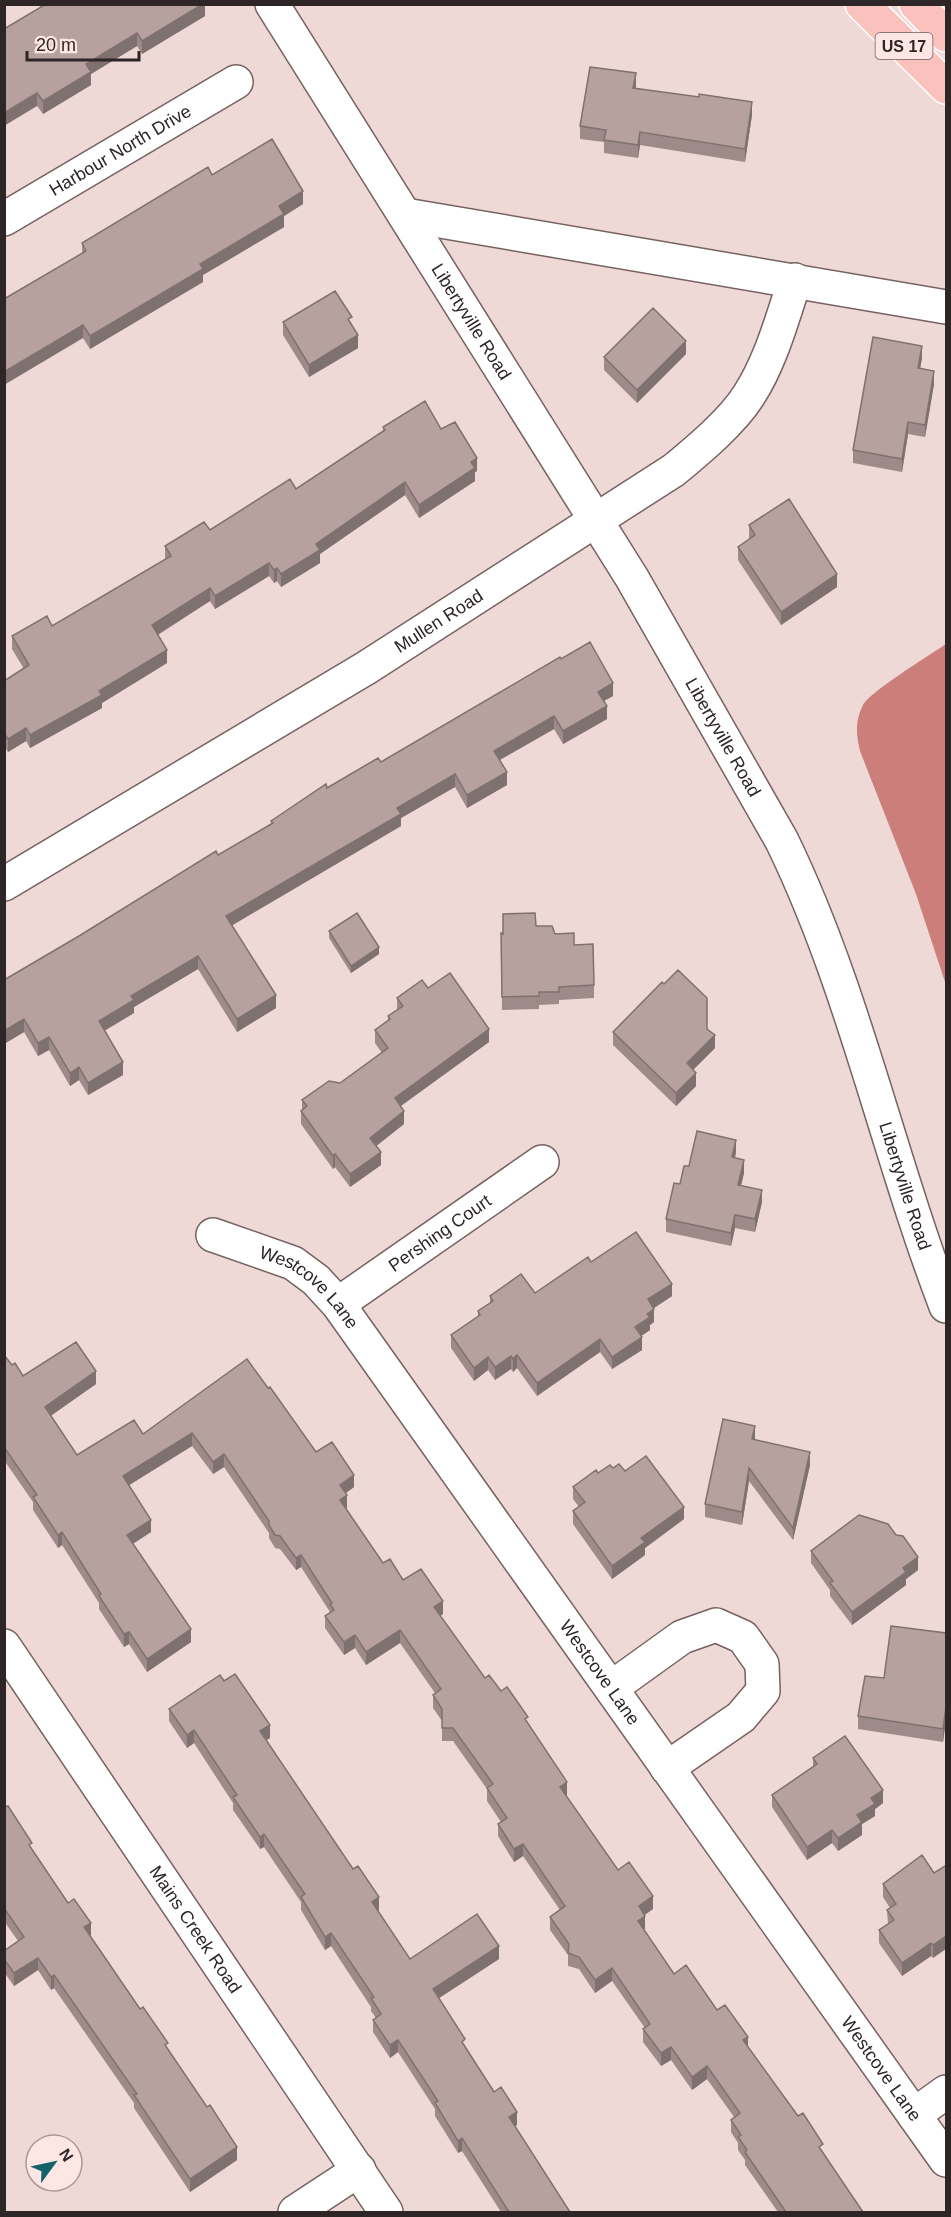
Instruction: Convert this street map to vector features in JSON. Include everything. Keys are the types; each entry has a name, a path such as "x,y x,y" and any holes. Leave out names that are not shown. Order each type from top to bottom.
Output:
{"highway":[{"name":"US 17","path":"862,4 946,87"},
{"path":"916,4 946,35"},
{"path":"923,4 946,24"}],"street":[{"name":"Libertyville Road","path":"272,4 632,578 764,807 800,878 837,971 901,1176 946,1306"},
{"name":"Harbour North Drive","path":"4,219 236,82"},
{"path":"405,215 946,307"},
{"name":"Mullen Road","path":"4,884 366,668 674,470 709,441 749,396 773,346 795,280"},
{"name":"Pershing Court","path":"338,1304 542,1162"},
{"name":"Westcove Lane","path":"213,1235 292,1263 316,1280 338,1304 946,2160"},
{"path":"611,1688 681,1637 716,1625 743,1637 762,1664 763,1691 741,1717 667,1768"},
{"name":"Mains Creek Road","path":"4,1646 386,2212"},
{"path":"914,2115 946,2092"},
{"path":"295,2212 359,2170"}],"shaded area":[{"path":"946,644 946,985 916,894 860,751 857,728 860,711 868,699"}],"building":[{"path":"46,4 203,4 142,41 137,33 86,64 91,72 43,101 37,93 4,113 4,29"},
{"path":"590,67 636,73 633,88 752,102 745,149 640,132 638,145 604,140 606,130 580,126"},
{"path":"272,139 303,191 279,206 284,214 200,264 203,269 90,336 83,325 4,372 4,299 86,251 82,243 208,167 212,175"},
{"path":"335,291 352,317 348,319 358,335 309,365 283,322"},
{"path":"653,308 686,341 637,390 604,357"},
{"path":"873,337 922,346 918,368 934,371 925,425 908,422 902,459 853,450"},
{"path":"425,401 441,429 455,422 477,458 471,462 475,468 419,505 405,482 316,544 320,550 281,574 269,563 215,596 210,588 152,625 167,650 99,691 102,695 30,735 26,728 8,739 4,733 4,681 29,665 12,636 47,616 52,626 171,556 165,546 204,522 210,530 290,479 296,489 385,430 383,427"},
{"path":"789,499 837,574 781,612 738,547 755,535 749,525"},
{"path":"590,642 613,683 598,692 607,706 563,731 554,716 494,751 507,772 467,795 455,774 397,808 401,814 226,916 276,995 237,1019 198,956 131,996 134,1000 99,1021 123,1062 88,1083 79,1067 70,1073 49,1037 38,1043 24,1019 4,1031 4,980 216,851 218,855 273,823 271,821 326,784 327,788 378,758 381,762 560,657 561,659"},
{"path":"357,913 379,947 351,966 329,931"},
{"path":"535,913 536,926 552,926 555,934 574,933 574,945 593,944 594,985 559,987 559,992 539,992 539,996 502,997 503,914"},
{"path":"678,970 707,998 707,1029 715,1035 687,1063 696,1073 676,1093 613,1032 662,982 664,984"},
{"path":"450,973 489,1029 395,1098 404,1111 370,1138 381,1152 350,1174 335,1154 333,1156 301,1111 307,1106 302,1100 329,1081 340,1083 388,1048 375,1030 390,1019 388,1016 403,1006 397,998 422,980 428,988"},
{"path":"697,1131 736,1140 732,1157 744,1160 738,1185 762,1190 755,1219 735,1215 731,1233 666,1219 674,1183 680,1184 684,1166 689,1166"},
{"path":"636,1232 672,1284 648,1299 654,1309 647,1314 650,1317 635,1327 642,1337 612,1357 600,1339 537,1383 517,1355 513,1359 511,1356 495,1367 488,1357 474,1368 451,1335 480,1315 478,1311 493,1301 490,1296 521,1274 535,1293 588,1257 591,1262"},
{"path":"76,1342 96,1371 45,1407 77,1455 134,1420 143,1434 247,1359 316,1452 332,1442 354,1475 340,1485 347,1495 340,1500 383,1563 390,1559 403,1580 421,1569 443,1601 434,1607 485,1678 489,1675 501,1691 507,1687 528,1717 525,1719 567,1782 560,1787 618,1870 629,1862 653,1896 639,1906 645,1916 638,1921 674,1974 686,1965 717,2010 725,2005 748,2037 743,2040 798,2116 803,2113 823,2144 819,2147 863,2212 786,2212 745,2152 747,2150 738,2137 741,2135 731,2120 740,2113 707,2066 692,2077 671,2047 661,2053 643,2029 650,2024 612,1968 595,1980 579,1957 568,1953 569,1944 550,1917 565,1906 523,1844 514,1849 498,1824 507,1818 487,1788 493,1784 453,1728 442,1728 442,1709 433,1695 441,1689 400,1630 366,1652 355,1635 344,1642 325,1616 334,1610 330,1604 332,1603 301,1555 296,1558 280,1536 275,1535 269,1521 224,1454 213,1462 192,1433 123,1476 151,1520 127,1535 191,1629 147,1659 129,1632 124,1634 62,1532 58,1535 33,1497 37,1495 4,1447 4,1355 12,1365 15,1363 23,1376"},
{"path":"723,1419 755,1426 752,1439 810,1452 793,1528 749,1468 742,1512 705,1504"},
{"path":"646,1456 684,1507 641,1538 645,1542 612,1566 573,1511 585,1502 573,1487 596,1470 598,1473 610,1465 613,1468 619,1464 625,1471"},
{"path":"859,1515 888,1524 896,1535 903,1536 918,1557 903,1568 906,1572 852,1612 830,1583 833,1581 811,1551"},
{"path":"891,1626 946,1633 946,1707 943,1729 858,1716 865,1676 884,1678"},
{"path":"235,1674 270,1725 260,1731 353,1869 358,1866 379,1897 372,1902 410,1959 477,1914 499,1946 433,1989 465,2039 462,2042 494,2092 501,2087 517,2112 509,2117 570,2212 509,2212 462,2138 458,2141 435,2103 438,2101 398,2040 390,2045 373,2020 381,2014 371,1998 374,1997 331,1933 325,1937 301,1897 305,1894 264,1834 260,1837 233,1797 237,1795 194,1730 187,1735 169,1709 220,1675 224,1681"},
{"path":"845,1736 883,1790 871,1798 875,1804 857,1815 862,1822 838,1838 832,1830 807,1847 772,1795 817,1764 813,1758"},
{"path":"8,1806 32,1843 29,1845 68,1903 74,1899 91,1923 84,1927 140,2009 143,2007 168,2043 165,2045 207,2107 210,2105 237,2147 190,2179 134,2095 137,2094 54,1975 51,1977 38,1958 14,1973 4,1959 4,1951 24,1937 4,1908 4,1807"},
{"path":"922,1855 934,1873 945,1866 946,1868 946,1936 933,1945 931,1943 902,1963 879,1930 894,1920 887,1910 896,1904 883,1884"}]}
